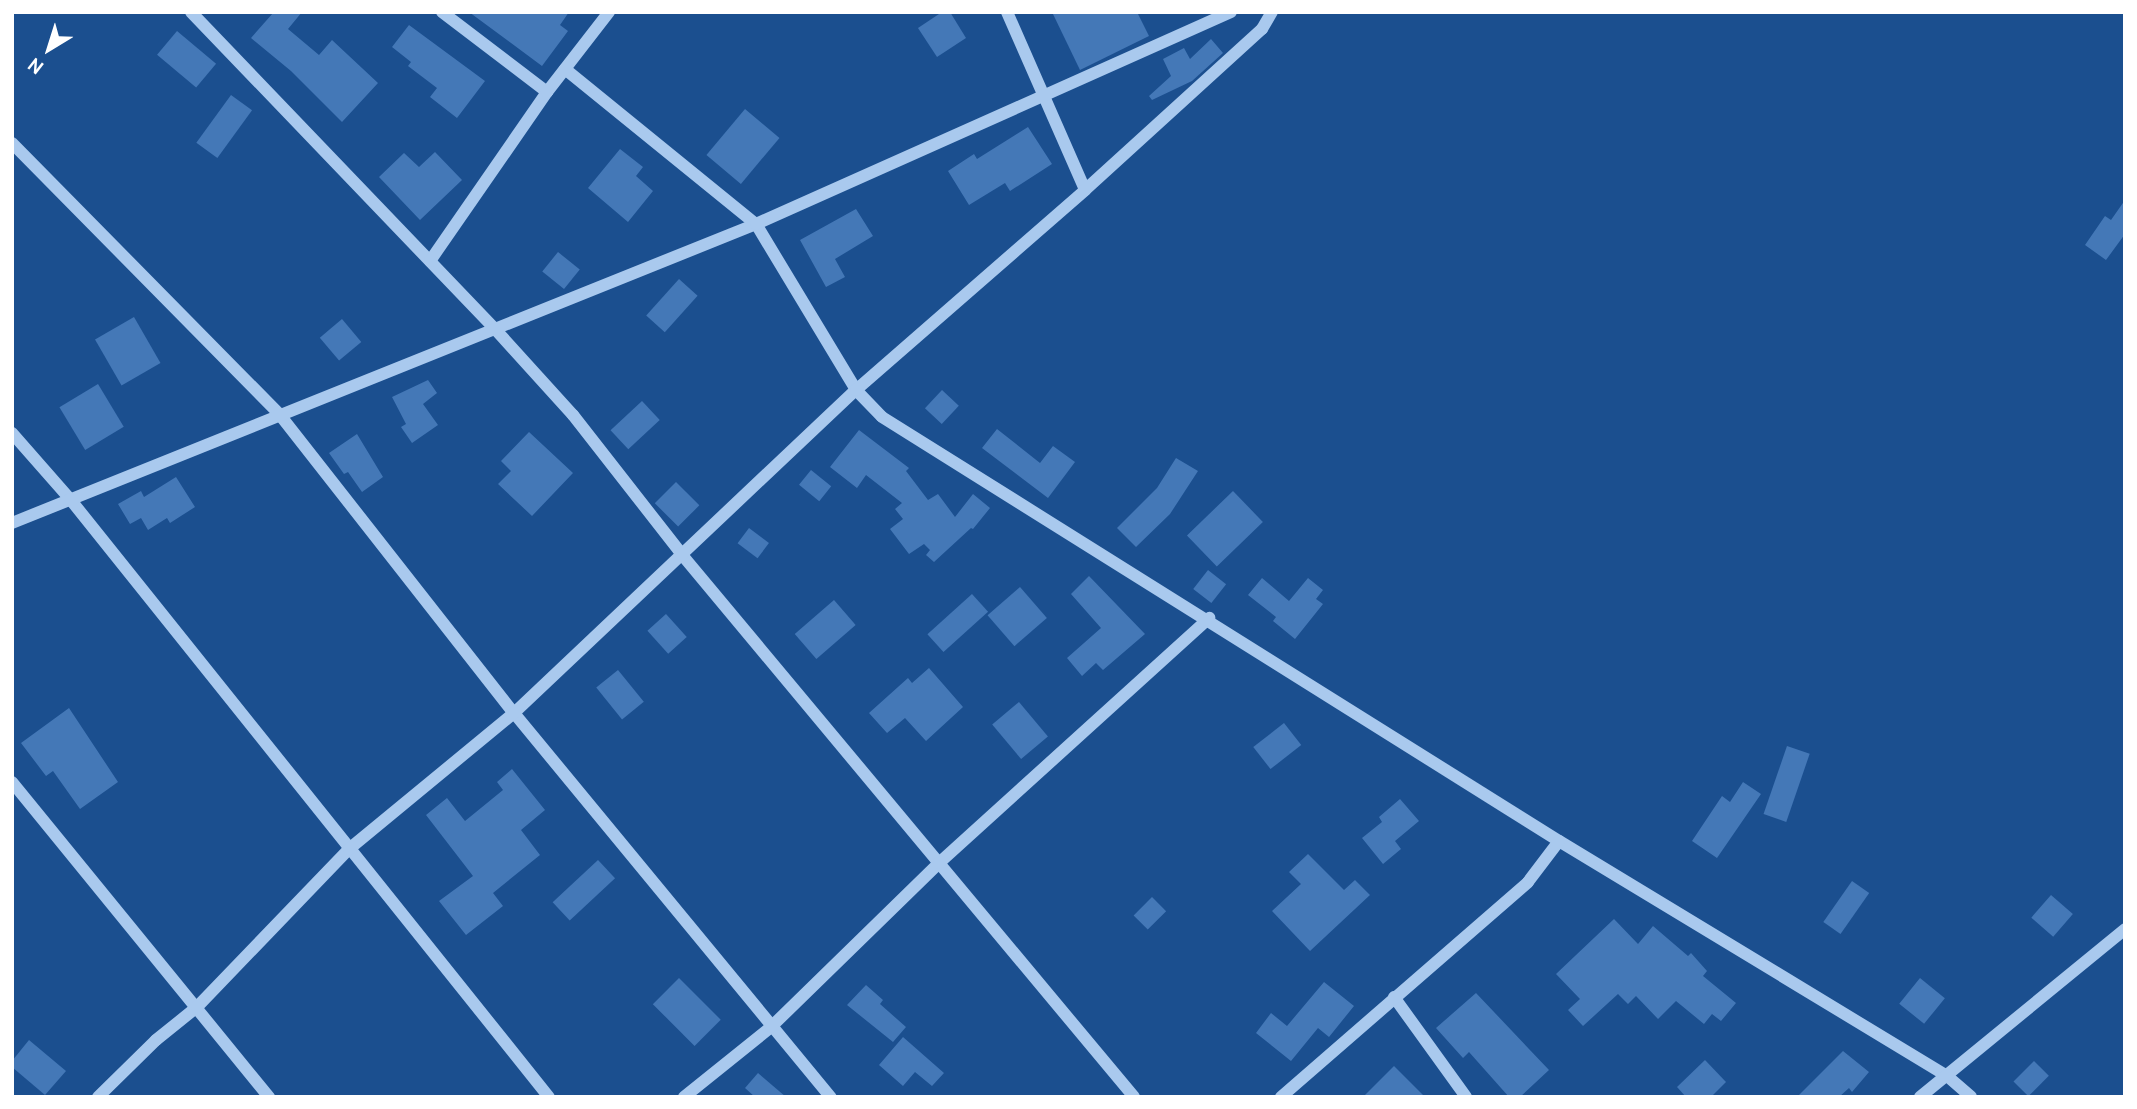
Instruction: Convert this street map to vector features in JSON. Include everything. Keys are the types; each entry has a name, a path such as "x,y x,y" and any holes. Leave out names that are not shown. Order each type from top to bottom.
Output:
{"street":[{"path":"191,12 495,329 573,415 682,556 1134,1097"},
{"path":"442,12 547,92"},
{"path":"430,261 547,92 609,12"},
{"path":"1007,12 1085,190"},
{"path":"12,523 756,224 1231,12"},
{"path":"98,1097 156,1040 197,1007 349,849 514,713 856,390 1085,190 1262,29 1272,12"},
{"path":"565,69 756,224 856,390 882,417 1209,618 1559,841 1946,1075 1971,1097"},
{"path":"12,143 280,415 514,713 831,1097"},
{"path":"12,433 70,499 550,1097"},
{"path":"684,1097 771,1027 939,863 1209,618"},
{"path":"12,782 269,1097"},
{"path":"1281,1097 1528,882 1559,841"},
{"path":"1920,1097 2125,929"},
{"path":"1394,997 1466,1097"}],"building":[{"path":"302,12 288,29 319,55 332,40 378,83 342,122 291,71 251,38 273,13"},
{"path":"469,12 569,12 560,25 568,31 542,66"},
{"path":"942,12 950,12 966,38 937,57 918,28"},
{"path":"1052,12 1137,12 1149,36 1080,70"},
{"path":"409,25 485,81 457,118 430,97 437,88 408,66 411,62 392,47"},
{"path":"177,31 216,64 196,88 157,55"},
{"path":"1211,39 1223,53 1192,81 1152,100 1149,96 1171,76 1163,59 1184,48 1190,59"},
{"path":"231,95 252,110 217,158 196,143"},
{"path":"745,109 779,138 741,184 706,155"},
{"path":"1028,127 1052,164 1010,191 1005,183 969,205 948,171 974,154 977,159"},
{"path":"620,149 643,167 636,176 653,191 628,222 588,188"},
{"path":"435,152 462,180 420,220 379,177 404,153 419,167"},
{"path":"2125,200 2125,234 2106,260 2085,245 2105,216 2111,220"},
{"path":"856,209 873,236 835,259 845,277 826,287 800,240"},
{"path":"558,252 580,270 564,289 542,271"},
{"path":"679,279 698,296 665,332 646,315"},
{"path":"134,317 160,363 122,385 95,340"},
{"path":"342,319 361,342 339,361 320,338"},
{"path":"428,380 437,393 423,404 438,425 412,443 401,427 406,424 392,397"},
{"path":"98,384 124,427 85,450 59,407"},
{"path":"942,390 959,406 942,424 925,408"},
{"path":"642,401 660,420 628,449 611,430"},
{"path":"997,429 1040,463 1053,446 1075,462 1048,498 982,448"},
{"path":"859,430 909,468 906,471 928,500 938,494 955,517 973,494 990,508 973,529 934,562 926,555 930,550 924,544 909,554 890,529 903,519 895,509 902,503 866,475 857,488 830,467"},
{"path":"529,432 573,473 532,516 498,484 511,471 501,461"},
{"path":"357,434 383,477 362,492 348,472 344,474 329,453"},
{"path":"1176,458 1198,471 1170,514 1136,547 1117,528 1157,488"},
{"path":"811,470 831,486 819,501 799,485"},
{"path":"176,477 195,507 170,523 167,518 148,530 141,518 130,524 118,504 141,491 144,497"},
{"path":"676,482 699,505 678,527 655,503"},
{"path":"1233,491 1263,522 1217,566 1187,535"},
{"path":"749,528 769,543 758,558 738,543"},
{"path":"1208,570 1226,584 1211,603 1193,589"},
{"path":"1089,576 1145,634 1103,670 1096,663 1082,676 1067,658 1101,628 1071,594"},
{"path":"1262,578 1289,601 1308,578 1323,590 1316,599 1323,604 1295,639 1273,621 1276,617 1248,595"},
{"path":"1020,587 1047,618 1014,646 988,615"},
{"path":"972,594 988,612 943,652 927,634"},
{"path":"834,600 856,625 816,659 795,634"},
{"path":"666,614 687,637 668,654 647,631"},
{"path":"929,668 963,707 926,741 905,718 887,733 869,713 908,678 912,683"},
{"path":"618,670 644,702 622,719 596,688"},
{"path":"1019,702 1048,736 1021,759 992,724"},
{"path":"69,708 118,782 80,809 53,771 46,776 21,743"},
{"path":"1284,723 1301,745 1271,769 1253,747"},
{"path":"1787,746 1810,754 1786,822 1764,814"},
{"path":"512,769 545,810 521,830 540,855 493,893 503,906 466,935 439,901 473,876 426,815 447,798 465,821 503,790 497,782"},
{"path":"1743,782 1761,794 1717,858 1692,841 1722,796 1730,802"},
{"path":"1400,799 1419,821 1395,841 1401,849 1383,864 1362,838 1382,822 1379,817"},
{"path":"1308,854 1344,890 1355,880 1370,895 1310,951 1272,911 1301,884 1289,872"},
{"path":"598,860 615,878 570,921 553,902"},
{"path":"1852,881 1869,893 1841,934 1823,922"},
{"path":"2051,895 2073,914 2053,937 2031,918"},
{"path":"1152,897 1166,911 1148,930 1134,915"},
{"path":"1614,919 1638,944 1653,926 1688,956 1691,953 1707,971 1703,976 1736,1003 1721,1021 1712,1014 1704,1024 1676,1001 1658,1019 1636,996 1628,1004 1618,994 1583,1026 1568,1010 1580,999 1556,974"},
{"path":"679,978 721,1020 695,1046 653,1004"},
{"path":"1920,978 1945,998 1924,1024 1899,1004"},
{"path":"1324,982 1354,1006 1329,1037 1318,1028 1291,1061 1256,1033 1271,1013 1287,1026"},
{"path":"866,985 883,1000 880,1004 906,1027 893,1042 847,1005"},
{"path":"1476,993 1549,1070 1520,1097 1509,1097 1469,1052 1463,1058 1436,1028"},
{"path":"903,1037 944,1073 932,1086 915,1072 903,1086 879,1065"},
{"path":"29,1040 66,1071 45,1095 12,1067 12,1061"},
{"path":"1843,1051 1869,1072 1852,1092 1849,1088 1839,1097 1797,1097"},
{"path":"1705,1060 1726,1082 1711,1097 1686,1097 1677,1087"},
{"path":"2034,1061 2049,1076 2028,1096 2013,1082"},
{"path":"1394,1066 1425,1097 1363,1097"},
{"path":"758,1073 786,1097 755,1097 745,1088"}]}
